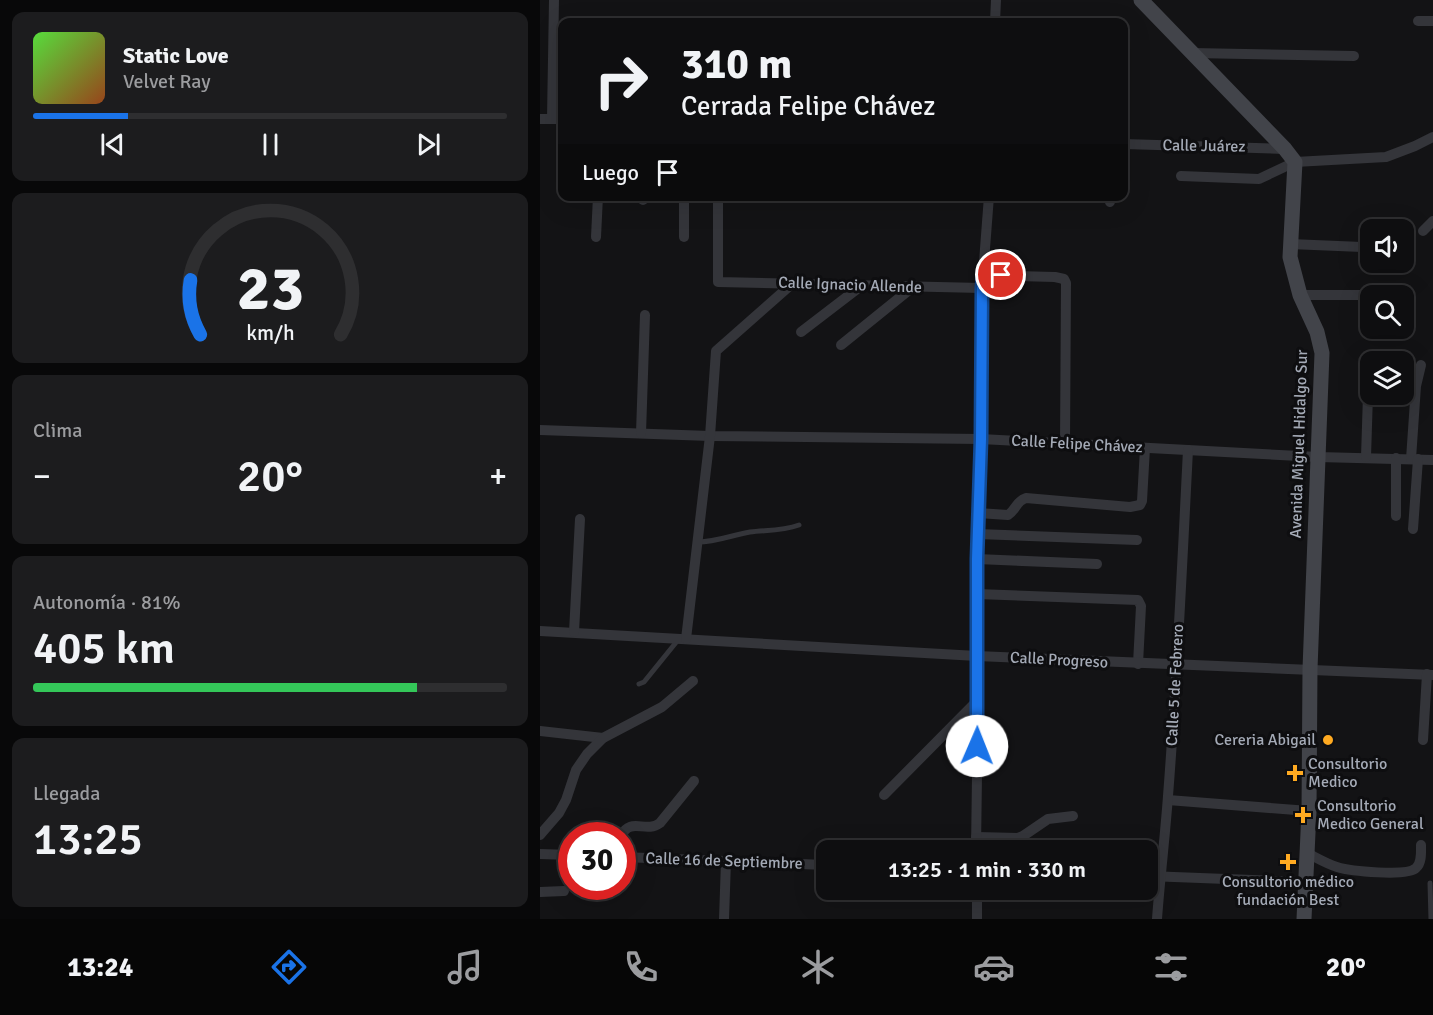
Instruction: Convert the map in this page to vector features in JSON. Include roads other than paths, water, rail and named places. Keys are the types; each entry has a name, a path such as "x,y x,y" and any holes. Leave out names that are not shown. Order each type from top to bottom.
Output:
{"main road":[{"path":"1142,0 1285,148 1295,162"},
{"name":"Avenida Miguel Hidalgo Sur","path":"1295,162 1290,257 1300,295 1317,332 1322,353 1310,669 1309,811 1304,919"}],"street":[{"path":"540,119 557,118 554,0"},
{"path":"995,18 996,0"},
{"path":"1419,21 1433,21"},
{"path":"1192,53 1353,56"},
{"path":"1181,176 1255,179 1295,162 1386,157 1433,137"},
{"name":"Calle Juárez","path":"1128,144 1285,148"},
{"path":"596,237 598,201"},
{"path":"684,201 684,237"},
{"name":"Calle Ignacio Allende","path":"718,201 717,282 982,288"},
{"path":"989,201 982,288 977,559 976,837 1018,838 1048,819 1073,816"},
{"path":"1423,231 1433,221"},
{"path":"1290,244 1360,248"},
{"path":"983,275 1055,277 1064,279 1066,283 1065,443"},
{"path":"682,639 710,436 716,351 793,283"},
{"path":"801,332 861,286"},
{"path":"841,345 914,286"},
{"path":"1300,295 1360,295"},
{"path":"641,433 645,315"},
{"path":"1413,529 1416,386 1421,365"},
{"path":"1366,458 1368,405"},
{"name":"Calle Felipe Chávez","path":"540,430 710,436 981,439 1318,457 1433,459"},
{"path":"978,513 1008,514 1019,501 1026,498 1136,507 1142,501 1145,448"},
{"name":"Calle 5 de Febrero","path":"1158,919 1177,665 1188,450"},
{"path":"1396,458 1396,516"},
{"path":"574,632 580,519"},
{"path":"978,534 1137,540"},
{"path":"977,559 1097,564"},
{"path":"977,594 1138,600 1141,606 1138,664"},
{"name":"Calle Progreso","path":"540,631 1138,664 1430,675"},
{"path":"1423,740 1430,675"},
{"path":"540,836 563,807 576,770 587,754 603,738 662,707 693,681"},
{"path":"884,795 978,700"},
{"path":"540,732 603,738"},
{"path":"636,826 655,827 694,781"},
{"path":"1168,800 1309,811"},
{"path":"1307,853 1355,872 1406,872 1418,866 1422,845"},
{"path":"540,854 558,855"},
{"name":"Calle 16 de Septiembre","path":"636,858 816,865"},
{"path":"724,919 726,861"},
{"path":"1160,876 1306,882"},
{"path":"540,892 558,891"},
{"path":"976,900 977,919"}],"lane":[{"path":"697,542 710,542 736,535 781,530 799,525"},
{"path":"639,684 644,682 682,639"},
{"path":"1430,883 1431,919"}],"place":[{"name":"Cereria Abigail","path":"1328,740"},
{"name":"Consultorio Medico","path":"1295,773"},
{"name":"Consultorio Medico General","path":"1303,815"},
{"name":"Consultorio médico fundación Best","path":"1288,862"}]}
